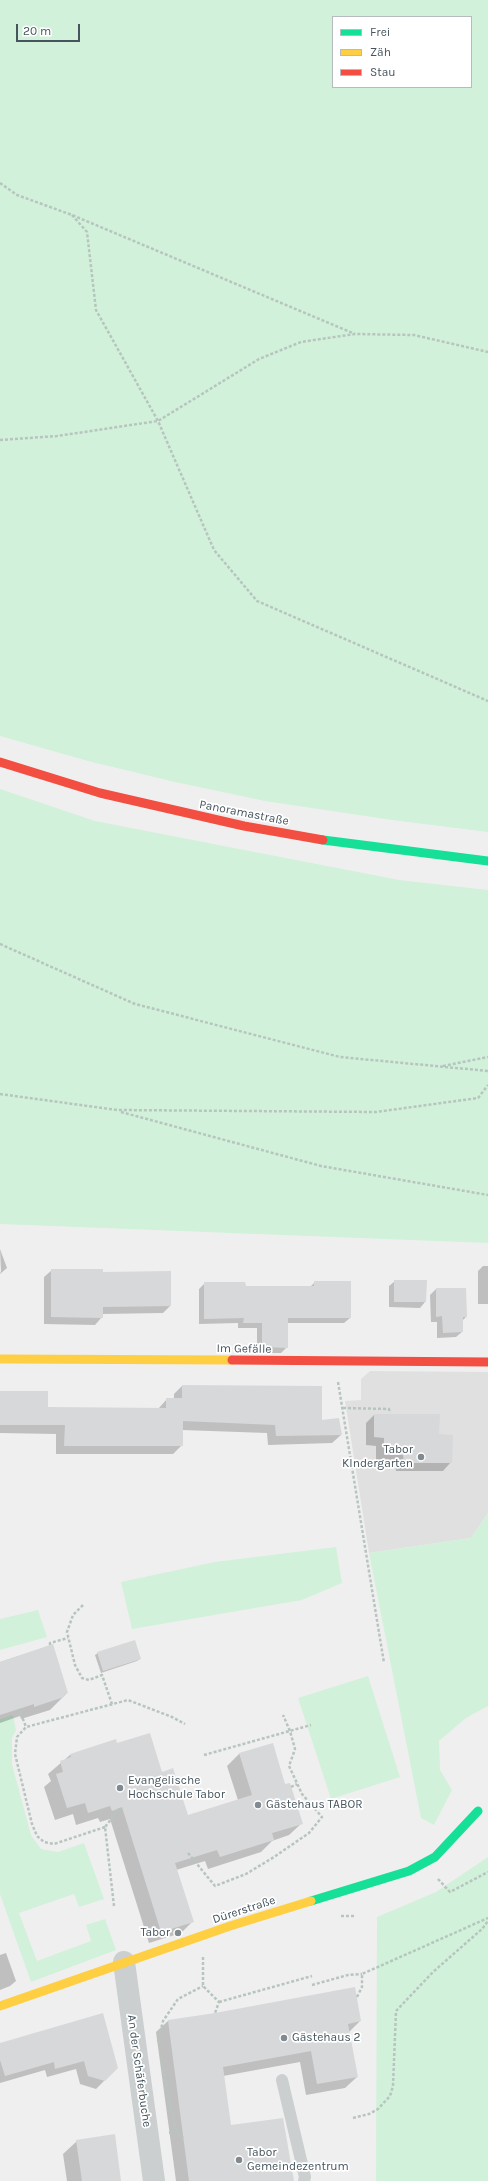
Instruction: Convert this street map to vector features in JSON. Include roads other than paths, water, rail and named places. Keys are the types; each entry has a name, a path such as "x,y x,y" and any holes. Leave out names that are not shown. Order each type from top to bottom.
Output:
{"street":[{"name":"Panoramastraße","path":"0,762 100,793 244,826 334,842 488,861"},
{"name":"Im Gefälle","path":"0,1358 335,1362 488,1362"},
{"name":"Dürerstraße","path":"0,2006 230,1926 409,1871 435,1857 478,1811"},
{"name":"An der Schäferbuche","path":"124,1962 154,2181"}],"lane":[{"path":"478,1811 488,1804"},
{"path":"282,2080 305,2177 304,2181"}],"place":[{"name":"Tabor KIndergarten","path":"421,1457"},
{"name":"Evangelische Hochschule Tabor","path":"120,1788"},
{"name":"Gästehaus TABOR","path":"258,1805"},
{"name":"Tabor","path":"178,1933"},
{"name":"Gästehaus 2","path":"284,2038"},
{"name":"Tabor Gemeindezentrum","path":"239,2160"}]}
